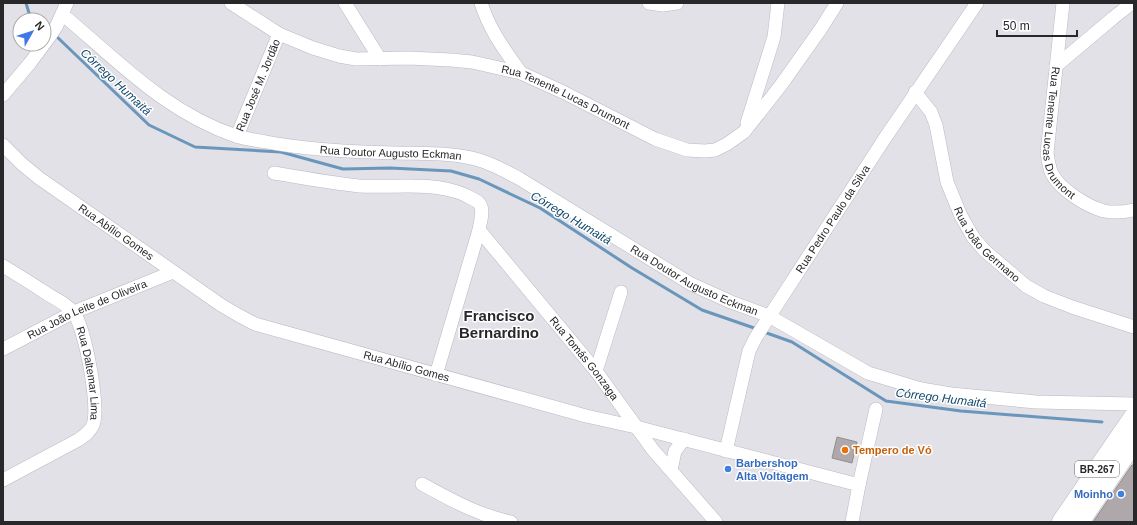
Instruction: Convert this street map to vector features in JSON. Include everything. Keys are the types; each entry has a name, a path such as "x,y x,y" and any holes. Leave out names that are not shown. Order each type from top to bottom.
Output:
{"highway":[{"name":"BR-267","path":"1062,522 1134,417"},
{"name":"BR-267","path":"1079,522 1131,451"}],"street":[{"name":"Rua Tenente Lucas Drumont","path":"231,3 279,34 313,48 339,56 356,59 451,60 472,62 522,73 563,92 655,139 687,150 705,152 715,150 727,144 744,132 781,85 837,3"},
{"path":"345,3 380,59"},
{"path":"481,3 485,16 496,38 522,73"},
{"path":"649,3 663,5 677,3"},
{"path":"744,132 774,37 778,3"},
{"name":"Rua Pedro Paulo da Silva","path":"726,451 749,351 756,337 915,92 977,3"},
{"name":"Rua Tenente Lucas Drumont","path":"1062,3 1047,153 1049,167 1052,174 1060,183 1085,203 1104,211 1120,213 1134,210"},
{"path":"1056,66 1132,3"},
{"path":"3,95 30,63 53,32 64,8"},
{"name":"Rua Doutor Augusto Eckman","path":"64,8 141,82 166,101 209,125 237,136 274,144 331,151 455,156 479,160 520,179 691,284 731,302 868,373 921,389 951,394 1036,402 1134,404"},
{"name":"Rua José M. Jordão","path":"237,136 279,34"},
{"name":"Rua João Germano","path":"915,92 931,112 936,125 947,182 960,216 973,237 984,250 1026,286 1044,296 1072,307 1134,327"},
{"name":"Rua Abílio Gomes","path":"3,145 39,178 226,308 256,324 586,416 684,439 859,485"},
{"path":"274,173 340,184 362,186 425,186 449,189 469,197 480,204 482,213 479,230 436,375"},
{"name":"Rua Tomás Gonzaga","path":"479,230 596,371 627,412 652,450 716,522"},
{"path":"3,266 64,304 74,312"},
{"name":"Rua João Leite de Oliveira","path":"3,350 74,312 173,272"},
{"path":"596,371 621,292"},
{"name":"Rua Daltemar Lima","path":"3,480 78,440 87,434 92,426 95,416 95,403 91,370 80,326 74,312"},
{"path":"852,522 876,408"},
{"path":"671,470 675,451 684,439"},
{"path":"422,484 478,513 511,522"}],"building":[{"name":"Tempero de Vó","path":"837,437 857,442 852,463 832,458"},
{"name":"Moinho","path":"1132,465 1134,465 1134,522 1093,522"}],"waterway":[{"name":"Córrego Humaitá","path":"26,3 29,12"},
{"name":"Córrego Humaitá","path":"55,35 149,125 195,147 281,152 343,169 390,168 451,171 479,179 540,208 632,268 702,310 757,329"},
{"name":"Córrego Humaitá","path":"764,332 792,342 886,401 961,411 1102,422"}],"place":[{"name":"Tempero de Vó","path":"845,450"},
{"name":"Barbershop Alta Voltagem","path":"728,469"},
{"name":"Moinho","path":"1121,494"}],"district":[{"name":"Francisco Bernardino","path":"499,324"}]}
